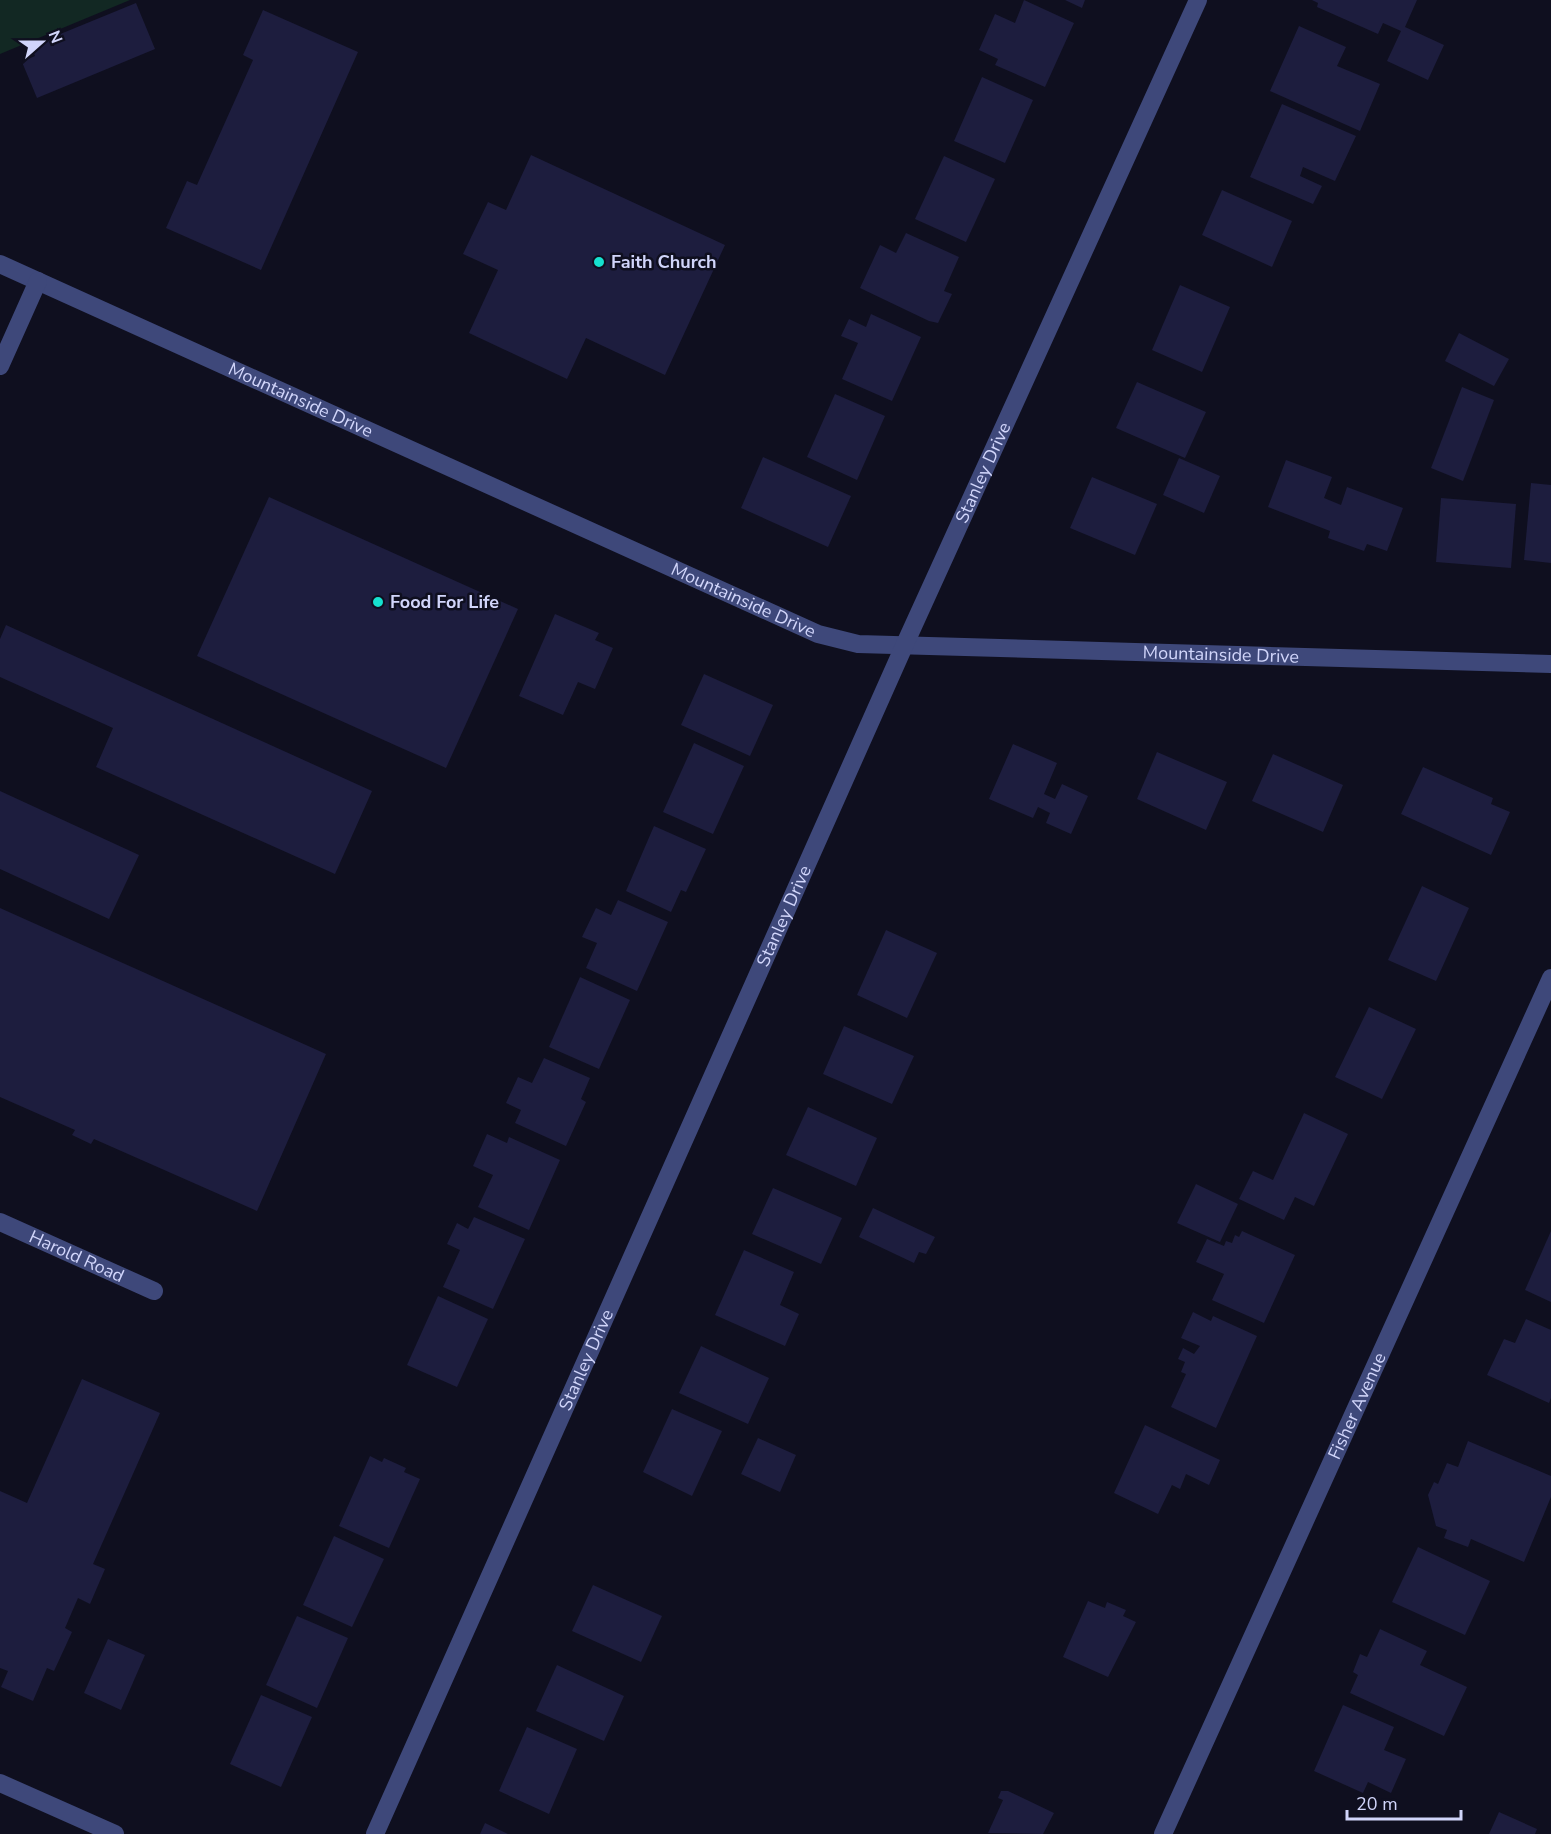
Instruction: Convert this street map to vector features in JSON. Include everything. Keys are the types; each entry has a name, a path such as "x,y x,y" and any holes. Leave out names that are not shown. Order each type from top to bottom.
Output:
{"street":[{"name":"Stanley Drive","path":"375,1834 905,645 1198,0"},
{"name":"Mountainside Drive","path":"0,264 818,634 858,644 1551,664"},
{"path":"0,366 38,281"},
{"name":"Fisher Avenue","path":"1163,1834 1551,978"},
{"name":"Harold Road","path":"0,1222 154,1291"},
{"path":"0,1783 103,1832"}],"green space":[{"path":"0,0 130,0 0,54"}],"building":[{"path":"1024,0 1074,23 1045,87 995,65 998,59 979,50 995,14 1015,23"},
{"path":"1065,0 1085,0 1082,8"},
{"path":"1312,0 1417,0 1405,27 1444,45 1428,80 1387,61 1401,31 1383,23 1378,34 1317,7 1318,3"},
{"path":"136,3 155,49 37,98 22,62 35,56 31,46"},
{"path":"263,10 358,52 261,270 166,228 187,181 197,185 253,60 243,55"},
{"path":"1299,26 1346,47 1337,66 1380,84 1360,131 1270,91"},
{"path":"982,77 1033,100 1005,163 954,141"},
{"path":"1282,104 1356,136 1335,181 1303,167 1300,176 1322,186 1313,204 1250,177"},
{"name":"Faith Church","path":"531,155 725,245 665,375 586,338 567,379 469,333 498,270 463,254 488,202 506,210"},
{"path":"944,156 995,179 966,242 915,219"},
{"path":"1222,190 1292,221 1272,267 1202,235"},
{"path":"906,233 959,257 944,291 952,294 938,323 929,321 860,288 880,245 896,253"},
{"path":"1180,285 1230,307 1202,372 1152,350"},
{"path":"871,314 921,337 892,401 842,379 858,343 841,336 849,319 866,327"},
{"path":"1459,333 1509,359 1494,386 1445,361"},
{"path":"1137,382 1206,412 1185,458 1116,428"},
{"path":"1462,387 1494,400 1463,481 1431,468"},
{"path":"835,394 885,416 857,480 807,457"},
{"path":"763,457 851,496 828,547 741,508"},
{"path":"1179,458 1220,476 1204,513 1163,495"},
{"path":"1286,460 1332,477 1324,498 1341,505 1347,487 1403,508 1387,551 1367,544 1364,551 1328,538 1330,531 1268,507"},
{"path":"1092,477 1157,504 1135,555 1070,528"},
{"path":"1531,483 1551,485 1551,563 1524,560"},
{"path":"269,497 518,609 446,768 197,656"},
{"path":"1441,498 1516,504 1511,568 1436,562"},
{"path":"555,614 599,633 595,640 613,648 595,689 578,682 563,715 519,696"},
{"path":"6,625 372,791 335,874 96,767 113,728 0,677 0,639"},
{"path":"704,674 773,705 750,756 681,725"},
{"path":"694,743 744,766 713,834 663,812"},
{"path":"1013,744 1057,763 1044,794 1055,799 1062,784 1088,796 1071,834 1046,823 1050,813 1038,807 1033,818 989,799"},
{"path":"1157,752 1227,782 1206,830 1137,799"},
{"path":"1273,754 1343,785 1323,832 1252,801"},
{"path":"1423,767 1493,798 1491,804 1510,812 1491,855 1401,814"},
{"path":"0,791 139,855 109,919 0,869"},
{"path":"654,826 706,849 686,892 681,890 671,912 626,891"},
{"path":"1422,886 1469,908 1436,981 1388,960"},
{"path":"618,900 668,922 637,991 586,968 597,943 582,937 596,908 611,915"},
{"path":"0,908 326,1054 257,1211 94,1139 91,1144 72,1135 75,1130 0,1097"},
{"path":"886,930 937,953 907,1018 857,995"},
{"path":"580,977 630,1000 599,1069 549,1047"},
{"path":"1369,1007 1416,1029 1382,1099 1335,1077"},
{"path":"844,1026 914,1056 892,1104 823,1074"},
{"path":"544,1058 590,1078 581,1099 586,1102 566,1146 515,1123 521,1110 506,1103 518,1077 532,1083"},
{"path":"808,1107 877,1138 856,1186 786,1155"},
{"path":"1304,1113 1348,1134 1314,1206 1295,1197 1284,1220 1239,1199 1253,1171 1273,1180"},
{"path":"487,1134 507,1143 509,1137 560,1160 529,1230 478,1207 493,1175 473,1166"},
{"path":"1196,1184 1238,1204 1220,1242 1177,1223"},
{"path":"773,1188 842,1218 821,1264 752,1234"},
{"path":"873,1208 935,1237 926,1254 919,1252 914,1263 859,1237"},
{"path":"474,1217 525,1239 493,1309 443,1287 460,1250 447,1244 457,1223 468,1229"},
{"path":"1242,1231 1295,1255 1264,1323 1212,1300 1224,1274 1196,1262 1207,1239 1224,1246 1226,1241 1232,1243 1235,1235 1239,1237"},
{"path":"1551,1231 1551,1302 1525,1290"},
{"path":"744,1250 794,1272 780,1305 799,1314 785,1346 715,1315"},
{"path":"438,1296 488,1319 457,1387 407,1365"},
{"path":"1193,1312 1211,1321 1213,1316 1257,1336 1216,1428 1171,1407 1186,1374 1181,1372 1185,1362 1178,1359 1183,1348 1194,1354 1200,1346 1181,1338"},
{"path":"1526,1319 1551,1330 1551,1398 1549,1403 1487,1375 1504,1339 1515,1343"},
{"path":"701,1346 769,1378 748,1424 679,1393"},
{"path":"82,1379 160,1413 93,1564 105,1569 90,1604 78,1598 65,1628 72,1632 54,1671 47,1668 33,1701 1,1687 8,1671 0,1668 0,1491 27,1503"},
{"path":"672,1409 722,1431 692,1496 643,1472"},
{"path":"1145,1425 1220,1460 1209,1485 1186,1474 1180,1489 1172,1485 1158,1514 1114,1493"},
{"path":"758,1438 796,1455 780,1492 741,1474"},
{"path":"1468,1441 1551,1476 1551,1497 1524,1562 1471,1539 1468,1547 1444,1538 1447,1530 1436,1526 1428,1495 1434,1482 1438,1484 1447,1463 1458,1467"},
{"path":"370,1456 382,1462 384,1458 406,1468 404,1472 420,1479 389,1548 339,1526"},
{"path":"334,1536 384,1559 352,1627 303,1605"},
{"path":"1418,1547 1490,1581 1465,1635 1392,1602"},
{"path":"593,1585 662,1616 641,1662 572,1631"},
{"path":"1088,1601 1105,1608 1107,1602 1126,1610 1123,1616 1136,1622 1108,1677 1063,1657"},
{"path":"297,1616 348,1638 317,1708 266,1685"},
{"path":"1380,1629 1427,1651 1420,1665 1467,1687 1444,1736 1350,1693 1358,1675 1353,1672 1360,1654 1367,1657"},
{"path":"108,1639 145,1655 121,1710 84,1693"},
{"path":"557,1665 624,1696 604,1741 536,1711"},
{"path":"261,1695 312,1717 281,1787 230,1764"},
{"path":"1343,1705 1394,1727 1384,1750 1406,1759 1391,1793 1368,1782 1363,1793 1314,1771"},
{"path":"527,1727 577,1749 549,1814 499,1791"},
{"path":"1001,1791 1008,1791 1054,1813 1043,1834 988,1833 1003,1800 998,1798"},
{"path":"1499,1812 1537,1829 1535,1834 1489,1834"},
{"path":"485,1823 508,1834 480,1834"}],"place":[{"name":"Faith Church","path":"599,262"},
{"name":"Food For Life","path":"378,602"}]}
